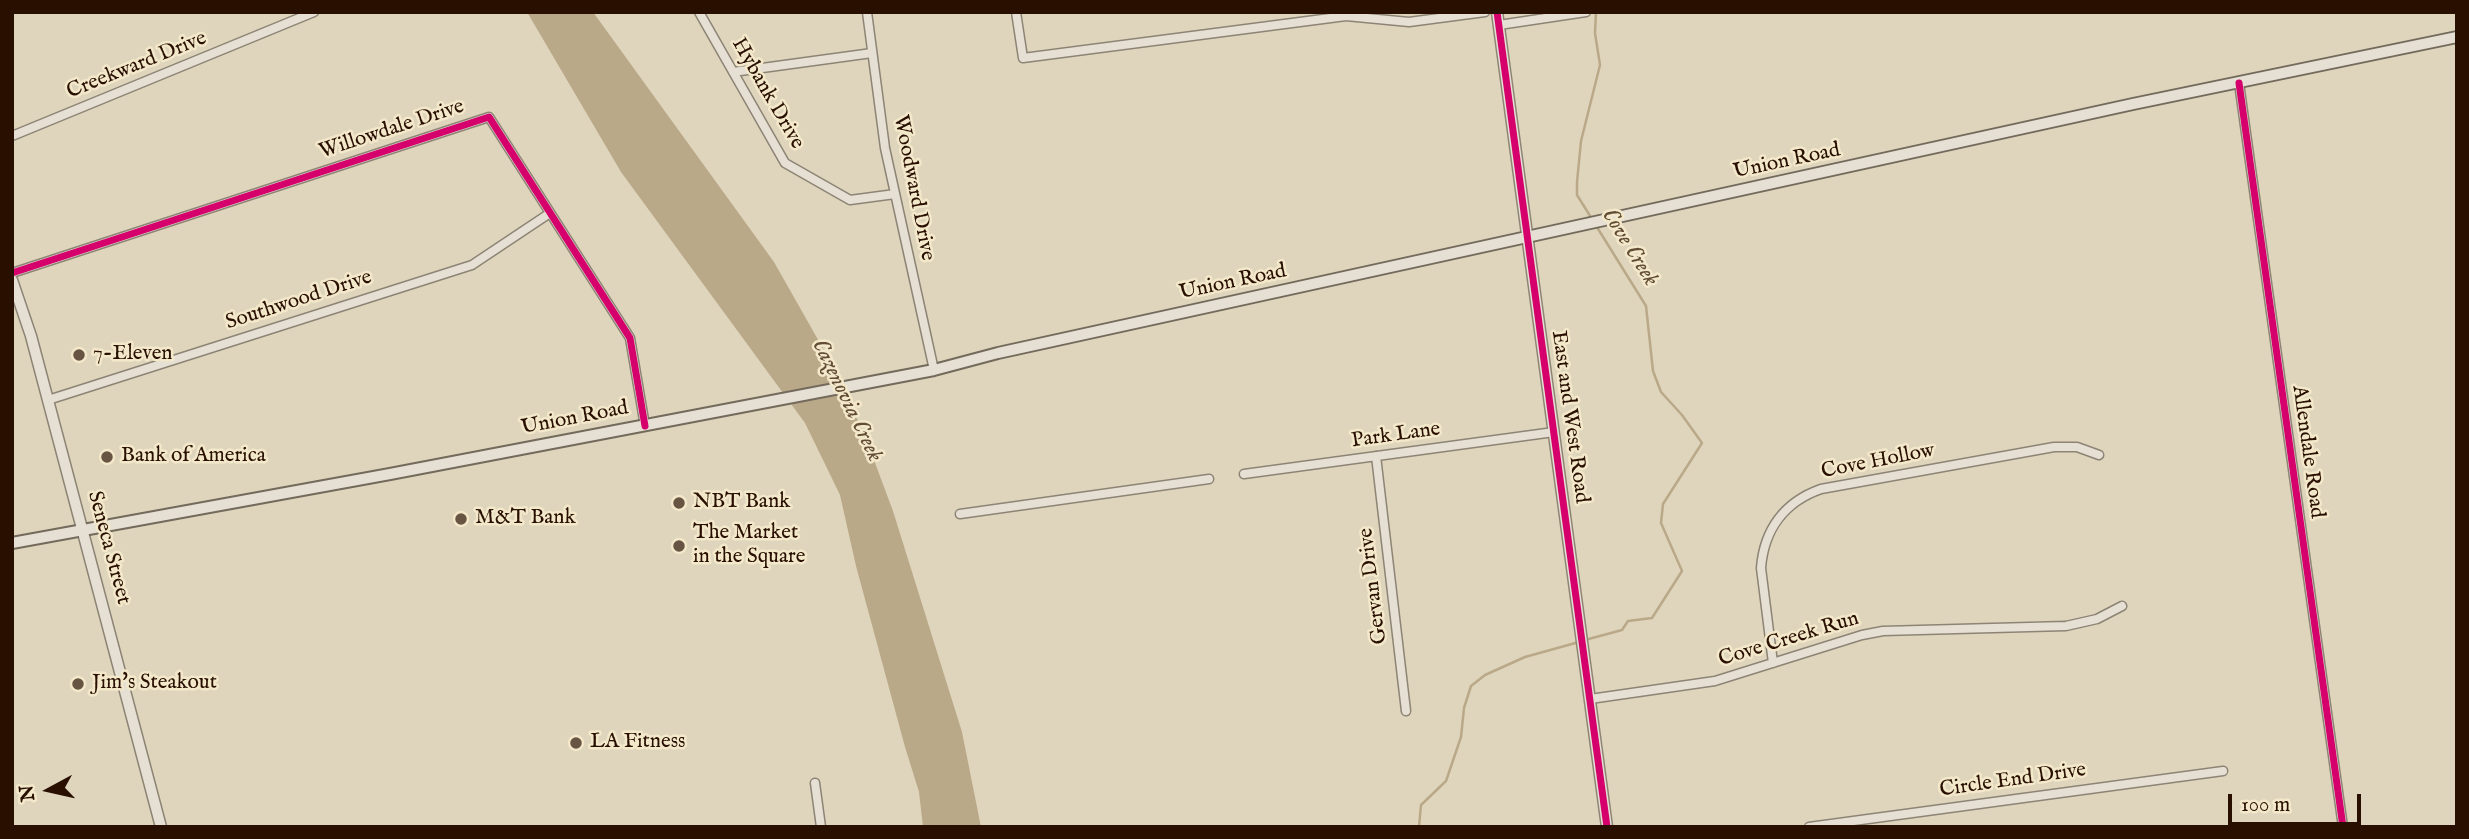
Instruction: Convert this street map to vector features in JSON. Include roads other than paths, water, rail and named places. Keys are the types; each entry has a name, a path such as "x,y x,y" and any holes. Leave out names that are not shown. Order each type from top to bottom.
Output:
{"main road":[{"name":"Union Road","path":"12,543 934,370 998,353 2457,37"}],"street":[{"name":"Creekward Drive","path":"12,136 314,12"},
{"name":"Hybank Drive","path":"699,12 785,163 850,200 895,194"},
{"name":"Woodward Drive","path":"867,12 885,148 934,370"},
{"path":"1016,12 1023,58 1346,16 1409,22 1485,12"},
{"name":"East and West Road","path":"1497,12 1608,827"},
{"path":"1499,25 1586,12"},
{"path":"733,72 872,53"},
{"name":"Allendale Road","path":"2239,83 2343,827"},
{"name":"Willowdale Drive","path":"12,273 489,117 630,338 645,426"},
{"name":"Southwood Drive","path":"48,400 472,265 550,213"},
{"name":"Seneca Street","path":"12,280 31,336 161,827"},
{"name":"Park Lane","path":"1244,474 1554,432"},
{"name":"Cove Hollow","path":"1773,663 1762,555 1772,527 1781,514 1799,499 1821,489 2054,447 2077,447 2099,455"},
{"name":"Gervan Drive","path":"1376,456 1406,711"},
{"path":"960,514 1209,479"},
{"name":"Cove Creek Run","path":"1590,699 1693,686 1736,676 1862,635 1883,631 2066,626 2097,619 2122,606"},
{"name":"Circle End Drive","path":"1808,827 2223,771"},
{"path":"815,783 821,827"}],"water":[{"name":"Cazenovia Creek","path":"527,12 593,12 774,262 829,359 865,436 893,511 962,732 981,827 923,827 919,792 856,566 840,495 805,423 621,172"}],"waterway":[{"name":"Cove Creek","path":"1592,219 1577,195 1577,182 1581,141 1600,65 1595,33 1596,12"},
{"name":"Cove Creek","path":"1585,640 1622,630 1628,621 1652,618 1682,571 1661,523 1663,504 1702,443 1661,392 1653,371 1646,306 1595,224"},
{"name":"Cove Creek","path":"1419,827 1421,805 1446,781 1461,737 1464,708 1471,686 1485,675 1525,657 1579,642"}],"place":[{"name":"7-Eleven","path":"79,355"},
{"name":"Bank of America","path":"107,457"},
{"name":"NBT Bank","path":"679,503"},
{"name":"M&T Bank","path":"461,519"},
{"name":"The Market in the Square","path":"679,546"},
{"name":"Jim's Steakout","path":"78,684"},
{"name":"LA Fitness","path":"576,743"}]}
